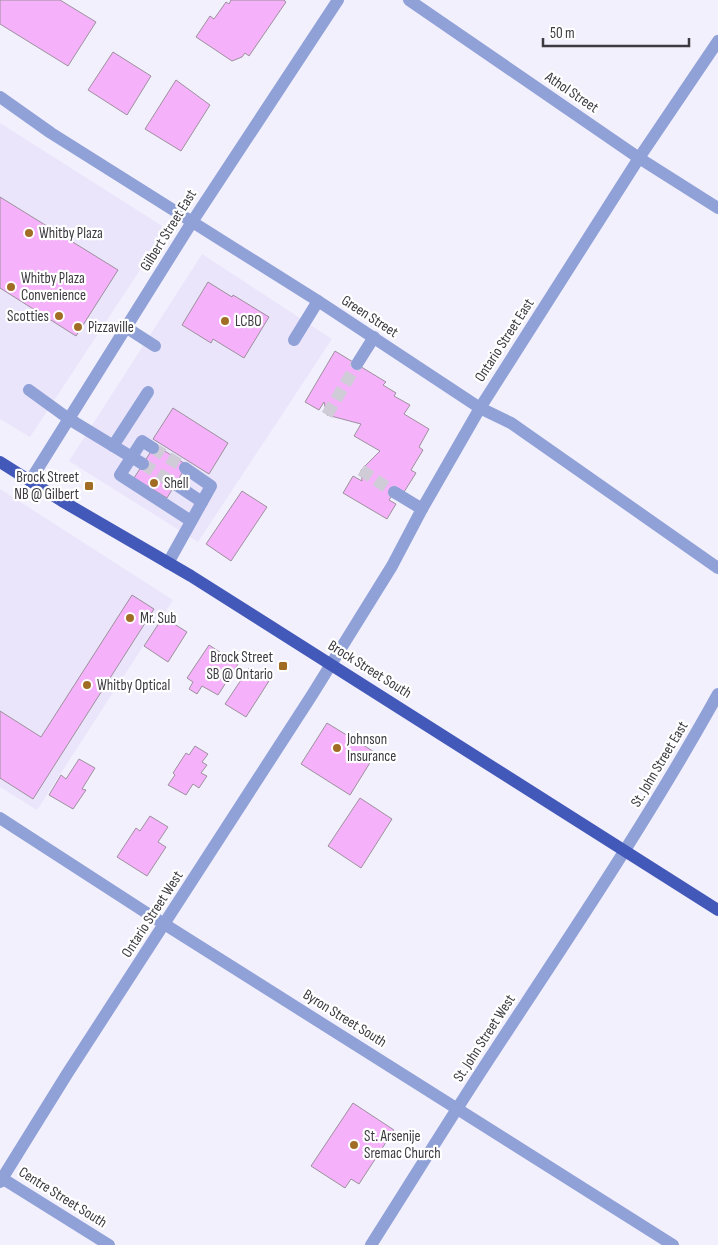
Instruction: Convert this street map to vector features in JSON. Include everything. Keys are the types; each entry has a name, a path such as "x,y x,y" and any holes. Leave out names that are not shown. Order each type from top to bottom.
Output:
{"main road":[{"name":"Brock Street South","path":"0,462 168,562 718,910"}],"street":[{"name":"Gilbert Street East","path":"30,481 192,222 338,0"},
{"name":"Athol Street","path":"409,0 639,158 718,208"},
{"name":"Ontario Street East","path":"331,664 392,566 422,509 480,408 639,158 718,41"},
{"name":"Green Street","path":"0,97 51,133 318,301 480,408 511,423 718,568"},
{"path":"294,340 318,301"},
{"path":"127,328 155,346"},
{"path":"357,364 374,337"},
{"path":"28,390 69,419 143,464"},
{"path":"113,446 148,392"},
{"path":"153,448 142,441 120,475 191,521"},
{"path":"168,562 211,486 185,468"},
{"path":"175,484 202,502"},
{"path":"394,492 422,509"},
{"name":"Ontario Street West","path":"1,1179 331,664"},
{"name":"St. John Street East","path":"625,851 686,751 718,694"},
{"name":"Byron Street South","path":"0,818 673,1245"},
{"name":"St. John Street West","path":"371,1245 625,851"},
{"name":"Centre Street South","path":"1,1179 109,1245"}],"shaded area":[{"path":"0,123 167,229 30,437 0,419"},
{"path":"202,254 332,339 198,542 69,461"},
{"path":"0,489 173,600 37,810 0,787"}],"building":[{"path":"0,0 60,0 96,22 68,66 0,24"},
{"path":"231,0 284,0 286,2 249,56 245,53 242,57 232,61 196,37 210,16 214,19 226,2 229,4"},
{"path":"113,52 151,76 127,115 88,90"},
{"path":"176,80 210,105 181,151 145,129"},
{"name":"Whitby Plaza","path":"0,197 118,270 76,336 0,288"},
{"name":"LCBO","path":"208,282 269,317 244,358 213,339 211,343 182,325"},
{"path":"335,351 386,382 383,385 396,393 394,396 410,405 404,414 429,429 419,447 423,450 411,470 416,473 404,492 397,488 389,500 396,504 387,519 343,493 353,476 362,481 361,470 380,451 354,436 361,424 327,415 324,402 319,410 305,402"},
{"path":"173,408 228,443 209,474 153,439"},
{"path":"155,445 187,465 167,498 134,478"},
{"path":"242,491 267,507 231,561 206,544"},
{"path":"132,595 154,609 33,799 0,778 0,711 41,737"},
{"path":"163,617 187,632 168,662 144,646"},
{"path":"209,645 238,664 218,695 202,686 197,694 189,689 193,682 187,678"},
{"path":"249,668 269,681 246,717 225,704"},
{"path":"327,723 376,753 350,795 301,764"},
{"path":"195,746 208,754 202,762 207,765 201,773 207,776 199,788 193,784 186,795 168,785 175,775 173,773 186,753 189,755"},
{"path":"79,759 95,768 82,789 86,790 73,809 49,795 61,775 66,779"},
{"path":"360,798 392,819 361,868 328,846"},
{"path":"150,816 168,827 158,842 166,847 147,876 117,857 136,828 140,831"},
{"name":"St. Arsenije Sremac Church","path":"353,1103 394,1130 359,1184 351,1179 345,1188 311,1166"}],"tunnel":[{"path":"327,415 357,364"},
{"path":"153,448 185,468"},
{"path":"143,464 175,484"},
{"path":"361,470 394,492"}],"place":[{"name":"Whitby Plaza","path":"29,233"},
{"name":"Whitby Plaza Convenience","path":"11,287"},
{"name":"Scotties","path":"59,316"},
{"name":"LCBO","path":"225,321"},
{"name":"Pizzaville","path":"78,327"},
{"name":"Shell","path":"154,483"},
{"name":"Brock Street NB @ Gilbert","path":"89,486"},
{"name":"Mr. Sub","path":"130,618"},
{"name":"Brock Street SB @ Ontario","path":"283,666"},
{"name":"Whitby Optical","path":"87,685"},
{"name":"Johnson Insurance","path":"337,748"},
{"name":"St. Arsenije Sremac Church","path":"354,1145"}]}
